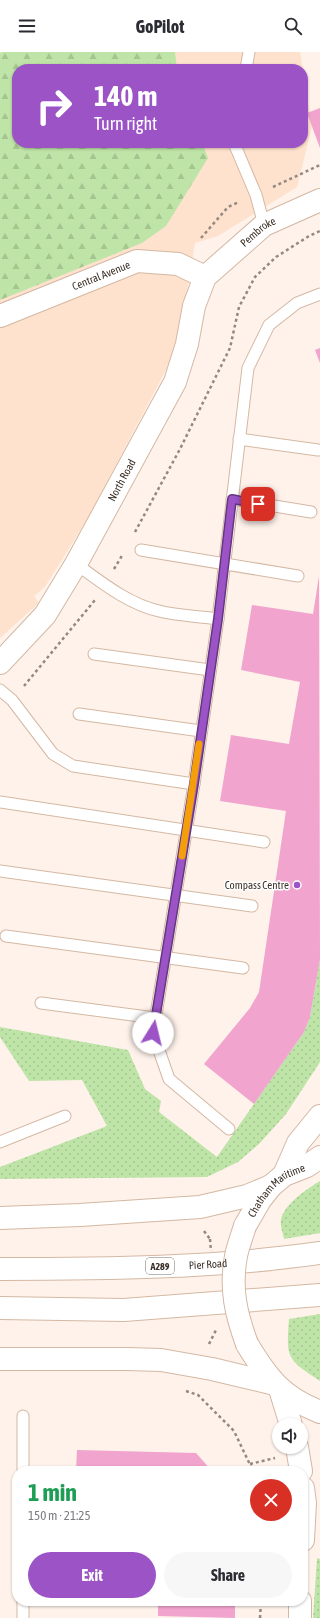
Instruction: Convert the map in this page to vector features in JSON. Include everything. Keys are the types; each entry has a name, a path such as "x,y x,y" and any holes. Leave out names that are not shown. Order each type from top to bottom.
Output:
{"street":[{"name":"Pembroke","path":"205,277 264,225 320,200"},
{"name":"Central Avenue","path":"0,316 137,261 178,264 205,277"},
{"name":"North Road","path":"0,663 45,615 76,564 175,382 187,344 194,306 205,277"},
{"path":"0,1218 80,1215 200,1207 230,1201 278,1181 298,1143 320,1116"},
{"name":"Chatham Maritime","path":"320,1157 307,1166 278,1181 260,1200 245,1226 236,1255 233,1285 237,1316 247,1344 263,1370 278,1387 304,1406 320,1412"},
{"name":"Pier Road","path":"0,1269 68,1269 204,1264 289,1258 320,1253"},
{"path":"0,1308 124,1310 320,1294"},
{"path":"0,1359 161,1360 212,1369 278,1387 289,1418"},
{"path":"298,1454 300,1466"},
{"path":"300,1606 300,1618"}],"lane":[{"path":"247,64 249,52"},
{"path":"236,148 256,194 264,225"},
{"path":"229,1129 170,1079 153,1033 194,784 218,619 248,368 269,326 296,303 320,294"},
{"path":"239,439 318,450"},
{"path":"232,499 311,512"},
{"path":"141,550 298,576"},
{"path":"76,564 106,585 137,603 159,611 218,619"},
{"path":"94,654 210,670"},
{"path":"0,690 12,700 53,754 73,766 194,784"},
{"path":"79,714 201,731"},
{"path":"0,802 264,842"},
{"path":"0,871 252,906"},
{"path":"6,936 243,968"},
{"path":"41,1003 155,1018"},
{"path":"0,1142 65,1116"},
{"path":"23,1466 24,1416"},
{"path":"23,1606 23,1618"}],"path":[{"path":"132,537 180,449 230,348 239,307 255,277 276,257 309,236 320,231"},
{"path":"12,700 106,585 124,551"},
{"path":"202,1230 210,1239"},
{"path":"184,1391 198,1395 234,1431 250,1464 275,1458"},
{"path":"260,1618 261,1606"}],"shaded area":[{"path":"0,52 300,52 302,64 12,64 12,148 307,148 297,187 218,236 195,243 181,330 169,364 88,518 45,587 34,596 39,603 0,638"},
{"path":"308,103 312,127 308,143"}],"green space":[{"path":"175,52 176,64 12,64 12,148 204,148 208,158 166,226 142,243 0,300 0,53"},
{"path":"320,959 320,1062 286,1114 259,1144 238,1162 207,1177 0,1179 0,1167 107,1126 82,1080 29,1081 0,1037 0,1027 128,1050 145,1089 161,1101 159,1112 217,1157 304,1032 310,1017"},
{"path":"320,1181 320,1233 284,1239 281,1220 286,1209 303,1192"},
{"path":"320,1314 320,1381 295,1362 291,1357 288,1342 289,1319"},
{"path":"317,1558 320,1559 320,1618 313,1618"}],"building":[{"path":"320,108 320,148 308,116 308,113"},
{"path":"320,348 320,363 315,350"},
{"name":"Compass Centre","path":"319,576 320,959 310,1017 304,1032 254,1104 204,1064 250,1008 259,992 286,811 220,801 231,735 289,744 300,682 241,670 252,605 313,614"},
{"path":"77,1450 196,1453 208,1466 76,1466"},
{"path":"158,1606 235,1606 235,1618 158,1616"}],"slow traffic":[{"path":"182,856 199,744"}],"place":[{"name":"Compass Centre","path":"297,885"}],"route":[{"path":"153,1033 194,784 218,619 232,499 258,504"}]}
